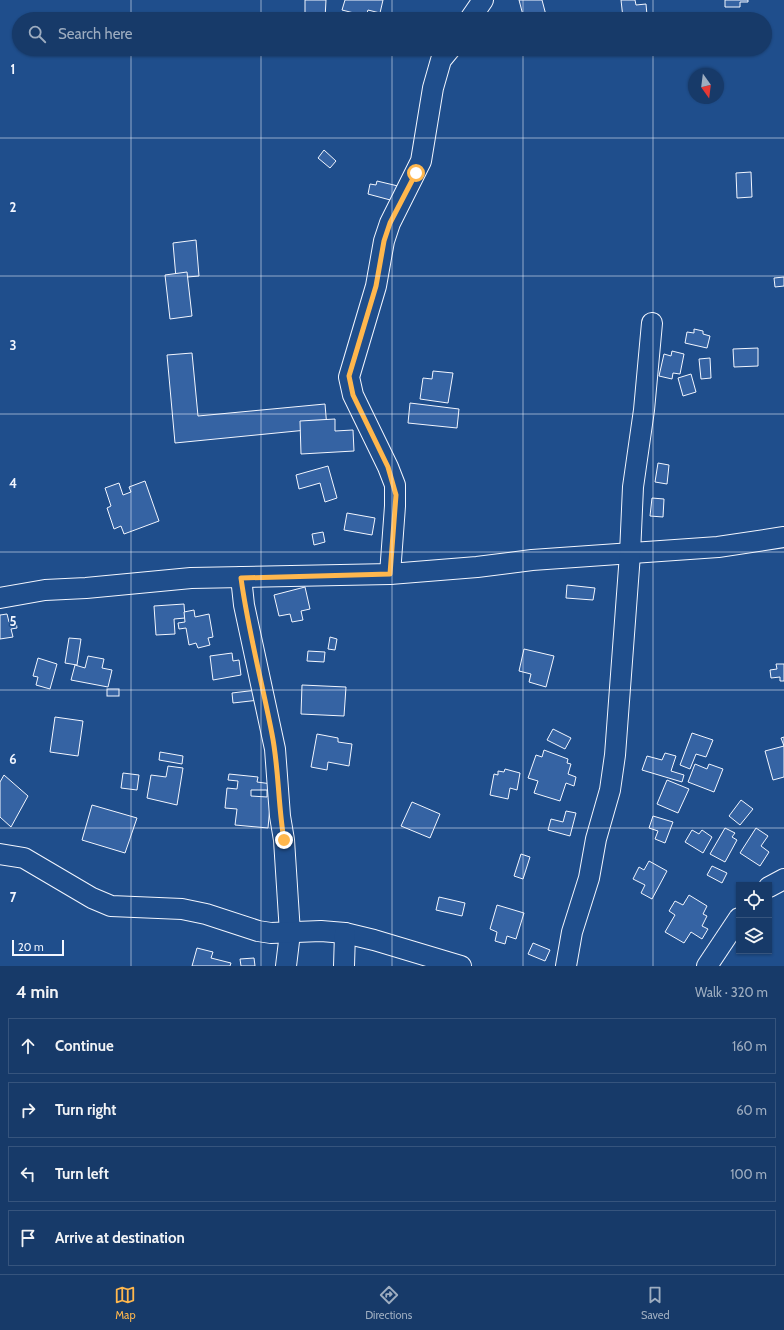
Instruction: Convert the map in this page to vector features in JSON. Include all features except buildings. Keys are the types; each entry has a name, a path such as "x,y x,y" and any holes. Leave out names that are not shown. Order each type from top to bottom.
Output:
{"street":[{"path":"390,574 396,495 394,485 388,467 353,395 349,376 376,286 384,241 390,223 421,161 433,88 441,60 444,56"},
{"path":"566,966 572,932 589,878 596,839 610,790 613,771 620,713 633,487 644,410 652,323"},
{"path":"0,598 45,590 86,588 191,578 390,574 477,567 532,560 718,547 784,537"},
{"path":"241,578 244,605 275,749 290,933 286,966"},
{"path":"0,854 24,858 92,898 112,906 182,909 206,914 258,931 271,933 321,931 345,933 374,940 461,966"},
{"path":"772,885 784,879"},
{"path":"707,966 736,922"},
{"path":"344,966 345,933"}],"route":[{"path":"284,840 280,816 275,749 244,605 241,578 390,574 396,495 394,485 388,467 353,395 349,376 376,286 384,241 390,223 416,173"}]}
